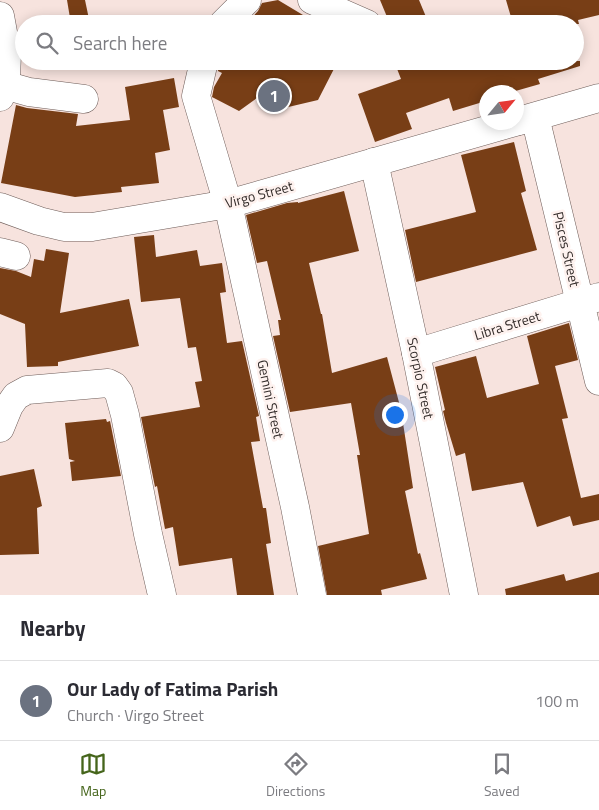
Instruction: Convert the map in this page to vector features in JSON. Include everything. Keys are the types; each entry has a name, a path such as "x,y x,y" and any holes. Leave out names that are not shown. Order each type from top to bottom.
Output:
{"street":[{"path":"232,15 247,0"},
{"path":"312,0 346,15"},
{"path":"0,16 7,54 6,78 2,91 29,92 84,99"},
{"name":"Gemini Street","path":"202,70 196,96 228,204 295,507 312,595"},
{"name":"Virgo Street","path":"524,119 599,98"},
{"name":"Pisces Street","path":"524,125 589,300 599,381"},
{"name":"Virgo Street","path":"0,207 39,221 64,227 92,227 228,204 487,130"},
{"name":"Scorpio Street","path":"374,162 416,353 464,595"},
{"name":"Libra Street","path":"416,353 589,300"},
{"path":"0,428 9,406 16,396 27,390 108,383 114,386 119,392 125,415 162,595"}],"building":[{"path":"67,0 85,0 88,15 70,15"},
{"path":"278,0 303,15 254,15 262,3"},
{"path":"380,0 419,0 425,15 386,15"},
{"path":"506,0 599,0 599,15 584,19 584,15 510,15"},
{"path":"333,70 318,100 284,108 261,95 239,111 212,97 214,87 222,73 218,71"},
{"path":"398,70 567,70 538,79 540,84 524,89 524,85 479,85 479,103 453,111 449,98 406,113 412,129 375,142 358,94 401,79"},
{"path":"174,78 179,107 163,110 170,150 155,153 159,183 121,187 122,192 75,197 1,183 16,105 78,114 76,126 130,120 125,87"},
{"path":"514,142 526,191 521,193 537,250 416,282 405,230 476,212 461,155"},
{"path":"344,191 359,251 309,263 322,314 332,373 387,357 401,410 413,488 405,491 418,554 420,553 427,579 381,590 382,595 327,595 318,546 369,534 357,455 360,455 351,403 290,412 273,336 280,335 278,320 281,320 267,261 257,263 246,215 287,203 298,203"},
{"path":"154,235 156,257 197,250 200,266 222,263 226,292 220,293 227,343 242,341 259,416 256,417 260,441 251,442 263,508 266,508 271,543 266,544 274,595 237,595 232,558 179,566 173,527 165,529 141,417 200,407 195,382 202,381 196,347 188,348 180,298 141,302 134,237"},
{"path":"46,249 69,253 60,313 129,299 139,346 58,362 58,366 27,367 25,324 0,314 0,268 16,271 31,277 34,259 44,261"},
{"path":"569,323 578,360 555,366 568,418 562,419 581,498 599,494 599,520 573,526 570,516 537,527 523,482 472,491 465,453 456,456 446,423 443,411 445,410 435,367 476,356 487,398 539,384 527,336"},
{"path":"106,419 107,422 110,421 121,476 72,481 70,462 75,461 69,459 65,423"},
{"path":"34,469 42,506 37,508 39,554 0,555 0,476"},
{"path":"599,572 599,595 506,595 505,589 564,574 566,581"}],"place":[{"name":"Our Lady of Fatima Parish","path":"274,96"}]}
